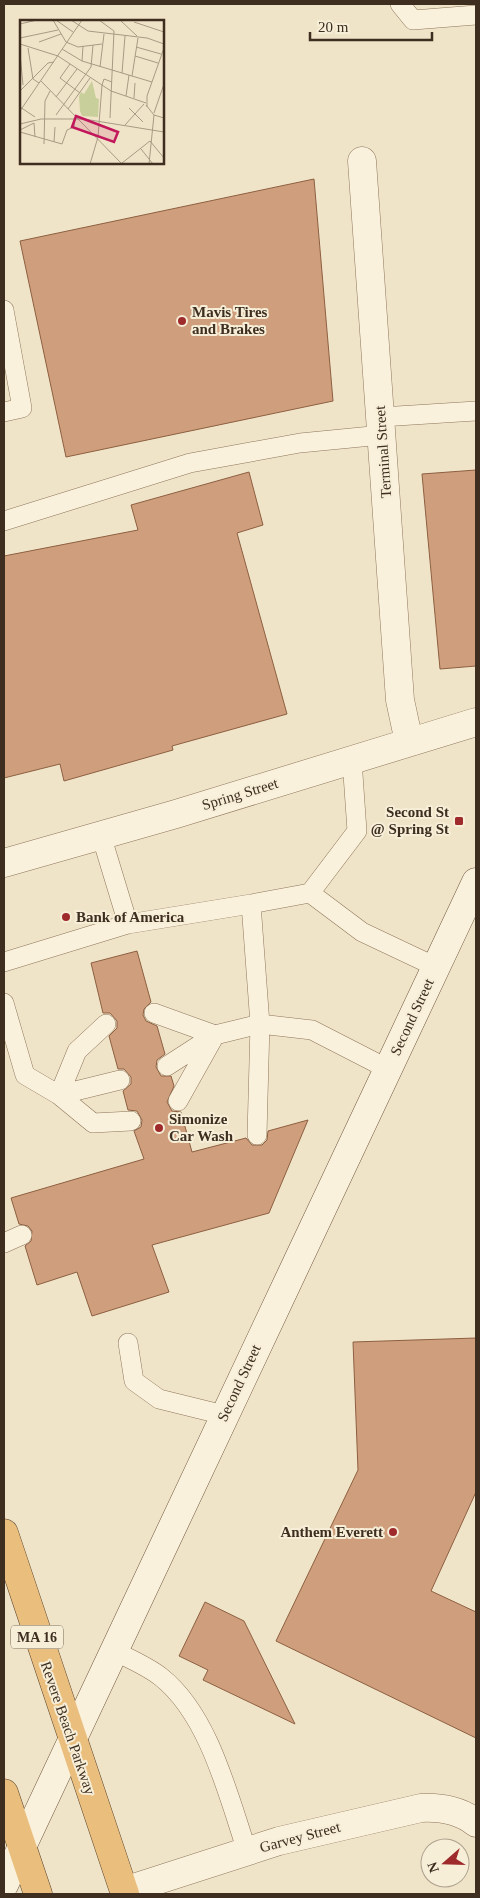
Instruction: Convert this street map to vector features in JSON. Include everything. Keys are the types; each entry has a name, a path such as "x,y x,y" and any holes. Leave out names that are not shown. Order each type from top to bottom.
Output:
{"highway":[{"name":"Revere Beach Parkway","path":"4,1533 72,1740 125,1892"},
{"path":"4,1793 38,1894"}],"street":[{"name":"Terminal Street","path":"362,162 400,700 409,742"},
{"name":"Spring Street","path":"4,863 476,722"},
{"name":"Second Street","path":"4,1885 476,882"},
{"name":"Garvey Street","path":"125,1892 247,1850 312,1832 421,1808 437,1807 455,1811 476,1823"}],"lane":[{"path":"400,4 413,20 476,15"},
{"path":"4,310 22,408 4,412"},
{"path":"4,521 190,463 381,426 476,411"},
{"path":"4,962 128,924 310,893 357,831 352,760"},
{"path":"101,835 128,924"},
{"path":"310,893 362,932 436,967"},
{"path":"251,904 260,1024 257,1135"},
{"path":"4,1003 25,1074 59,1095 93,1123 131,1121"},
{"path":"154,1012 215,1035"},
{"path":"59,1095 77,1051 106,1024"},
{"path":"167,1066 215,1035 260,1024 312,1030 388,1069"},
{"path":"178,1101 215,1035"},
{"path":"59,1095 120,1080"},
{"path":"4,1243 22,1235"},
{"path":"128,1343 134,1381 159,1399 224,1415"},
{"path":"114,1651 150,1668 176,1691 212,1753 247,1850"}],"building":[{"name":"Mavis Tires and Brakes","path":"314,179 333,401 66,457 20,241"},
{"path":"476,470 476,666 440,669 422,474"},
{"path":"249,472 263,525 237,533 287,714 172,746 173,750 64,781 60,764 4,778 4,556 138,530 131,505"},
{"name":"Simonize Car Wash","path":"137,951 151,1002 144,1009 143,1015 146,1021 157,1026 165,1054 157,1060 156,1067 161,1076 171,1076 174,1086 167,1102 172,1111 181,1112 192,1152 246,1138 252,1145 262,1145 267,1140 268,1131 308,1120 269,1213 152,1245 169,1292 92,1316 77,1272 37,1285 25,1246 31,1241 32,1231 28,1226 19,1224 11,1198 144,1159 134,1131 141,1127 142,1120 137,1111 128,1110 123,1091 131,1084 131,1077 124,1069 118,1069 109,1036 117,1028 117,1021 110,1013 103,1013 91,963"},
{"name":"Anthem Everett","path":"476,1338 476,1492 431,1591 476,1612 476,1738 276,1641 358,1470 353,1342"},
{"path":"205,1602 244,1621 295,1724 203,1680 208,1670 179,1656"}],"place":[{"name":"Mavis Tires and Brakes","path":"182,321"},
{"name":"Second St @ Spring St","path":"459,821"},
{"name":"Bank of America","path":"66,917"},
{"name":"Simonize Car Wash","path":"159,1128"},
{"name":"Anthem Everett","path":"393,1532"}]}
